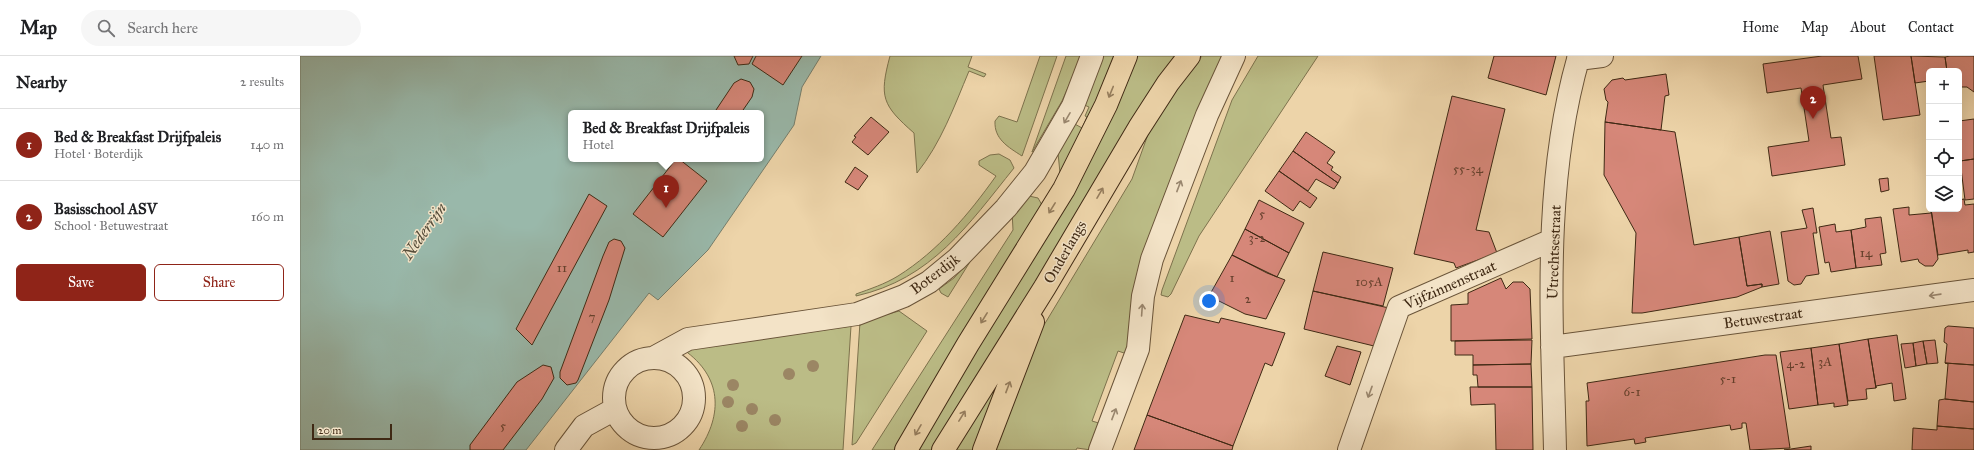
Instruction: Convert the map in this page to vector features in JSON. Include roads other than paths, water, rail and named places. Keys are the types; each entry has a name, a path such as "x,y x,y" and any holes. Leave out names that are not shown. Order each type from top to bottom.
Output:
{"main road":[{"path":"906,450 968,344 1064,189 1106,105 1126,56"},
{"name":"Onderlangs","path":"943,450 1045,287 1139,128 1168,82 1189,56"},
{"path":"984,450 1030,333 1045,287"}],"street":[{"name":"Boterdijk","path":"655,357 688,339 857,314 904,296 929,282 957,259 1006,208 1036,172 1073,106 1092,56"},
{"path":"1100,450 1138,349 1143,296 1152,259 1207,114 1234,56"},
{"path":"1579,58 1602,56"},
{"name":"Utrechtsestraat","path":"1555,450 1552,347 1552,240 1558,155 1579,58"},
{"name":"Vijfzinnenstraat","path":"1349,450 1383,355 1398,307 1552,240"},
{"name":"Betuwestraat","path":"1552,347 1974,290"},
{"path":"655,357 668,359 679,366 688,375 694,388 695,402 691,415 683,426 672,434 658,438 644,437 631,432 621,422 615,409 614,390 622,373 631,364 643,359 655,357"},
{"path":"566,450 584,426 615,409"}],"water":[{"name":"Nederrijn","path":"300,56 821,56 802,87 794,125 708,250 658,300 649,293 526,450 300,450"}],"place":[{"name":"Basisschool ASV","path":"1813,119"},
{"name":"Bed & Breakfast Drijfpaleis","path":"666,208"}]}
